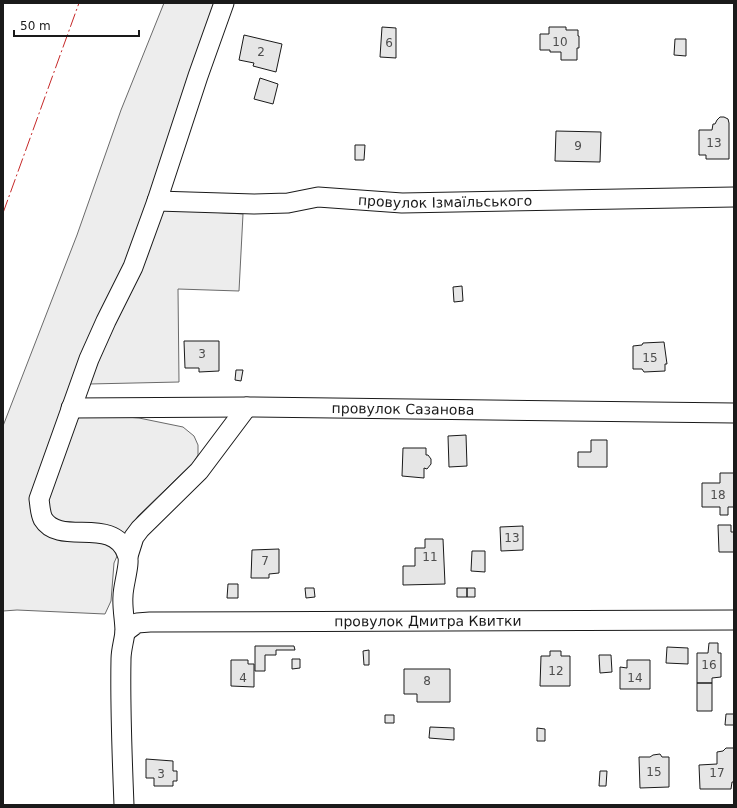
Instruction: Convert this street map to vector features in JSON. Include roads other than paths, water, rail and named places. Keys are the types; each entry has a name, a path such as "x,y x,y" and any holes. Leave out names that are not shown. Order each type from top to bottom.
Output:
{"street":[{"path":"128,556 124,547 117,539 102,532 57,530 48,526 42,518 40,498 42,488 71,408 100,334 133,267 224,3"},
{"name":"провулок Ізмаїльського","path":"157,201 254,204 288,203 318,197 402,203 734,197"},
{"path":"124,805 121,657 125,632 123,594 128,556 134,537 140,529 199,471 247,407"},
{"name":"провулок Сазанова","path":"71,408 247,407 734,413"},
{"name":"провулок Дмитра Квитки","path":"125,632 137,623 150,622 734,620"}]}
